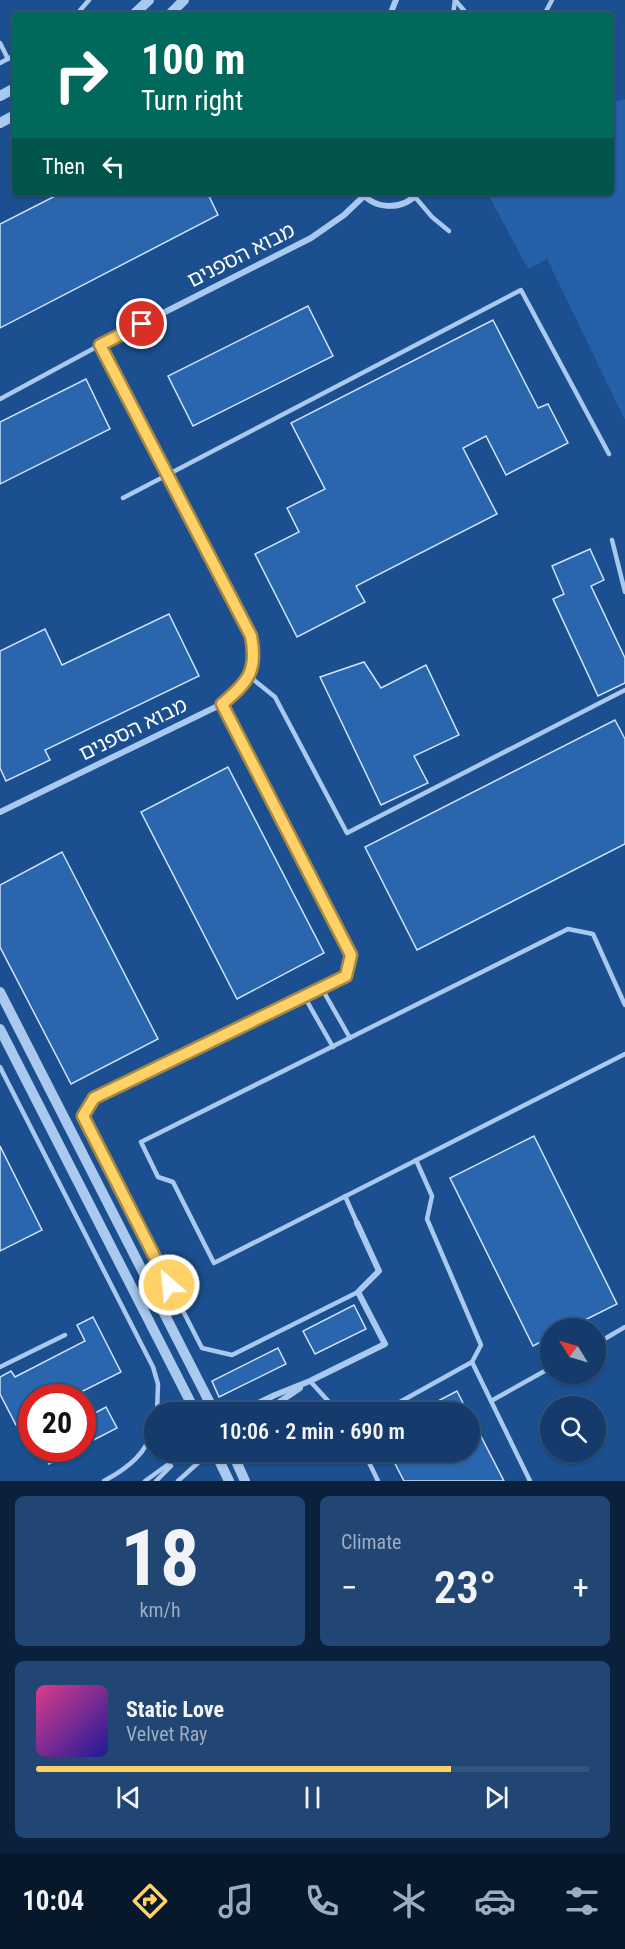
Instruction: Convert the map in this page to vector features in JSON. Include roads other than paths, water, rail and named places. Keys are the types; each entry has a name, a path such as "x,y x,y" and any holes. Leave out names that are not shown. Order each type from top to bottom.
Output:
{"street":[{"path":"136,12 149,0"},
{"path":"172,12 184,0"},
{"name":"מבוא הספנים","path":"100,345 319,233 344,215 362,195"},
{"path":"364,195 384,206 406,203 416,195"},
{"path":"100,345 251,636 254,664 249,676"},
{"name":"מבוא הספנים","path":"0,812 222,704 241,687 249,676"},
{"path":"0,992 208,1402"},
{"path":"0,1029 190,1402"},
{"path":"260,1402 310,1382 385,1344 358,1292 379,1271 357,1223"},
{"path":"280,1402 310,1382"},
{"path":"220,1462 229,1481"},
{"path":"236,1462 245,1481"}],"lane":[{"path":"79,12 89,0"},
{"path":"455,0 465,12"},
{"path":"0,43 8,59"},
{"path":"0,63 12,57"},
{"path":"418,195 432,217 449,231"},
{"path":"123,498 521,290 609,454"},
{"path":"0,399 100,345"},
{"path":"612,540 625,592"},
{"path":"249,676 275,697 347,833 625,690"},
{"path":"222,704 351,955 346,976 94,1098 83,1116 202,1348 232,1355 358,1292"},
{"path":"625,1005 593,934 568,929 141,1142 158,1177 173,1182 214,1263 625,1054"},
{"path":"321,987 350,1038"},
{"path":"304,996 333,1047"},
{"path":"0,1066 153,1367 158,1384 157,1402"},
{"path":"400,1402 472,1362 481,1345 427,1219 432,1196 416,1160"},
{"path":"345,1196 357,1223"},
{"path":"606,1338 625,1328"},
{"path":"0,1367 65,1335"},
{"path":"472,1362 530,1481"},
{"path":"491,1401 540,1374"},
{"path":"310,1382 329,1402"},
{"path":"104,1481 132,1464 144,1449"},
{"path":"145,1481 172,1462"},
{"path":"156,1481 174,1462"},
{"path":"178,1481 199,1462"},
{"path":"369,1462 378,1481"}]}
